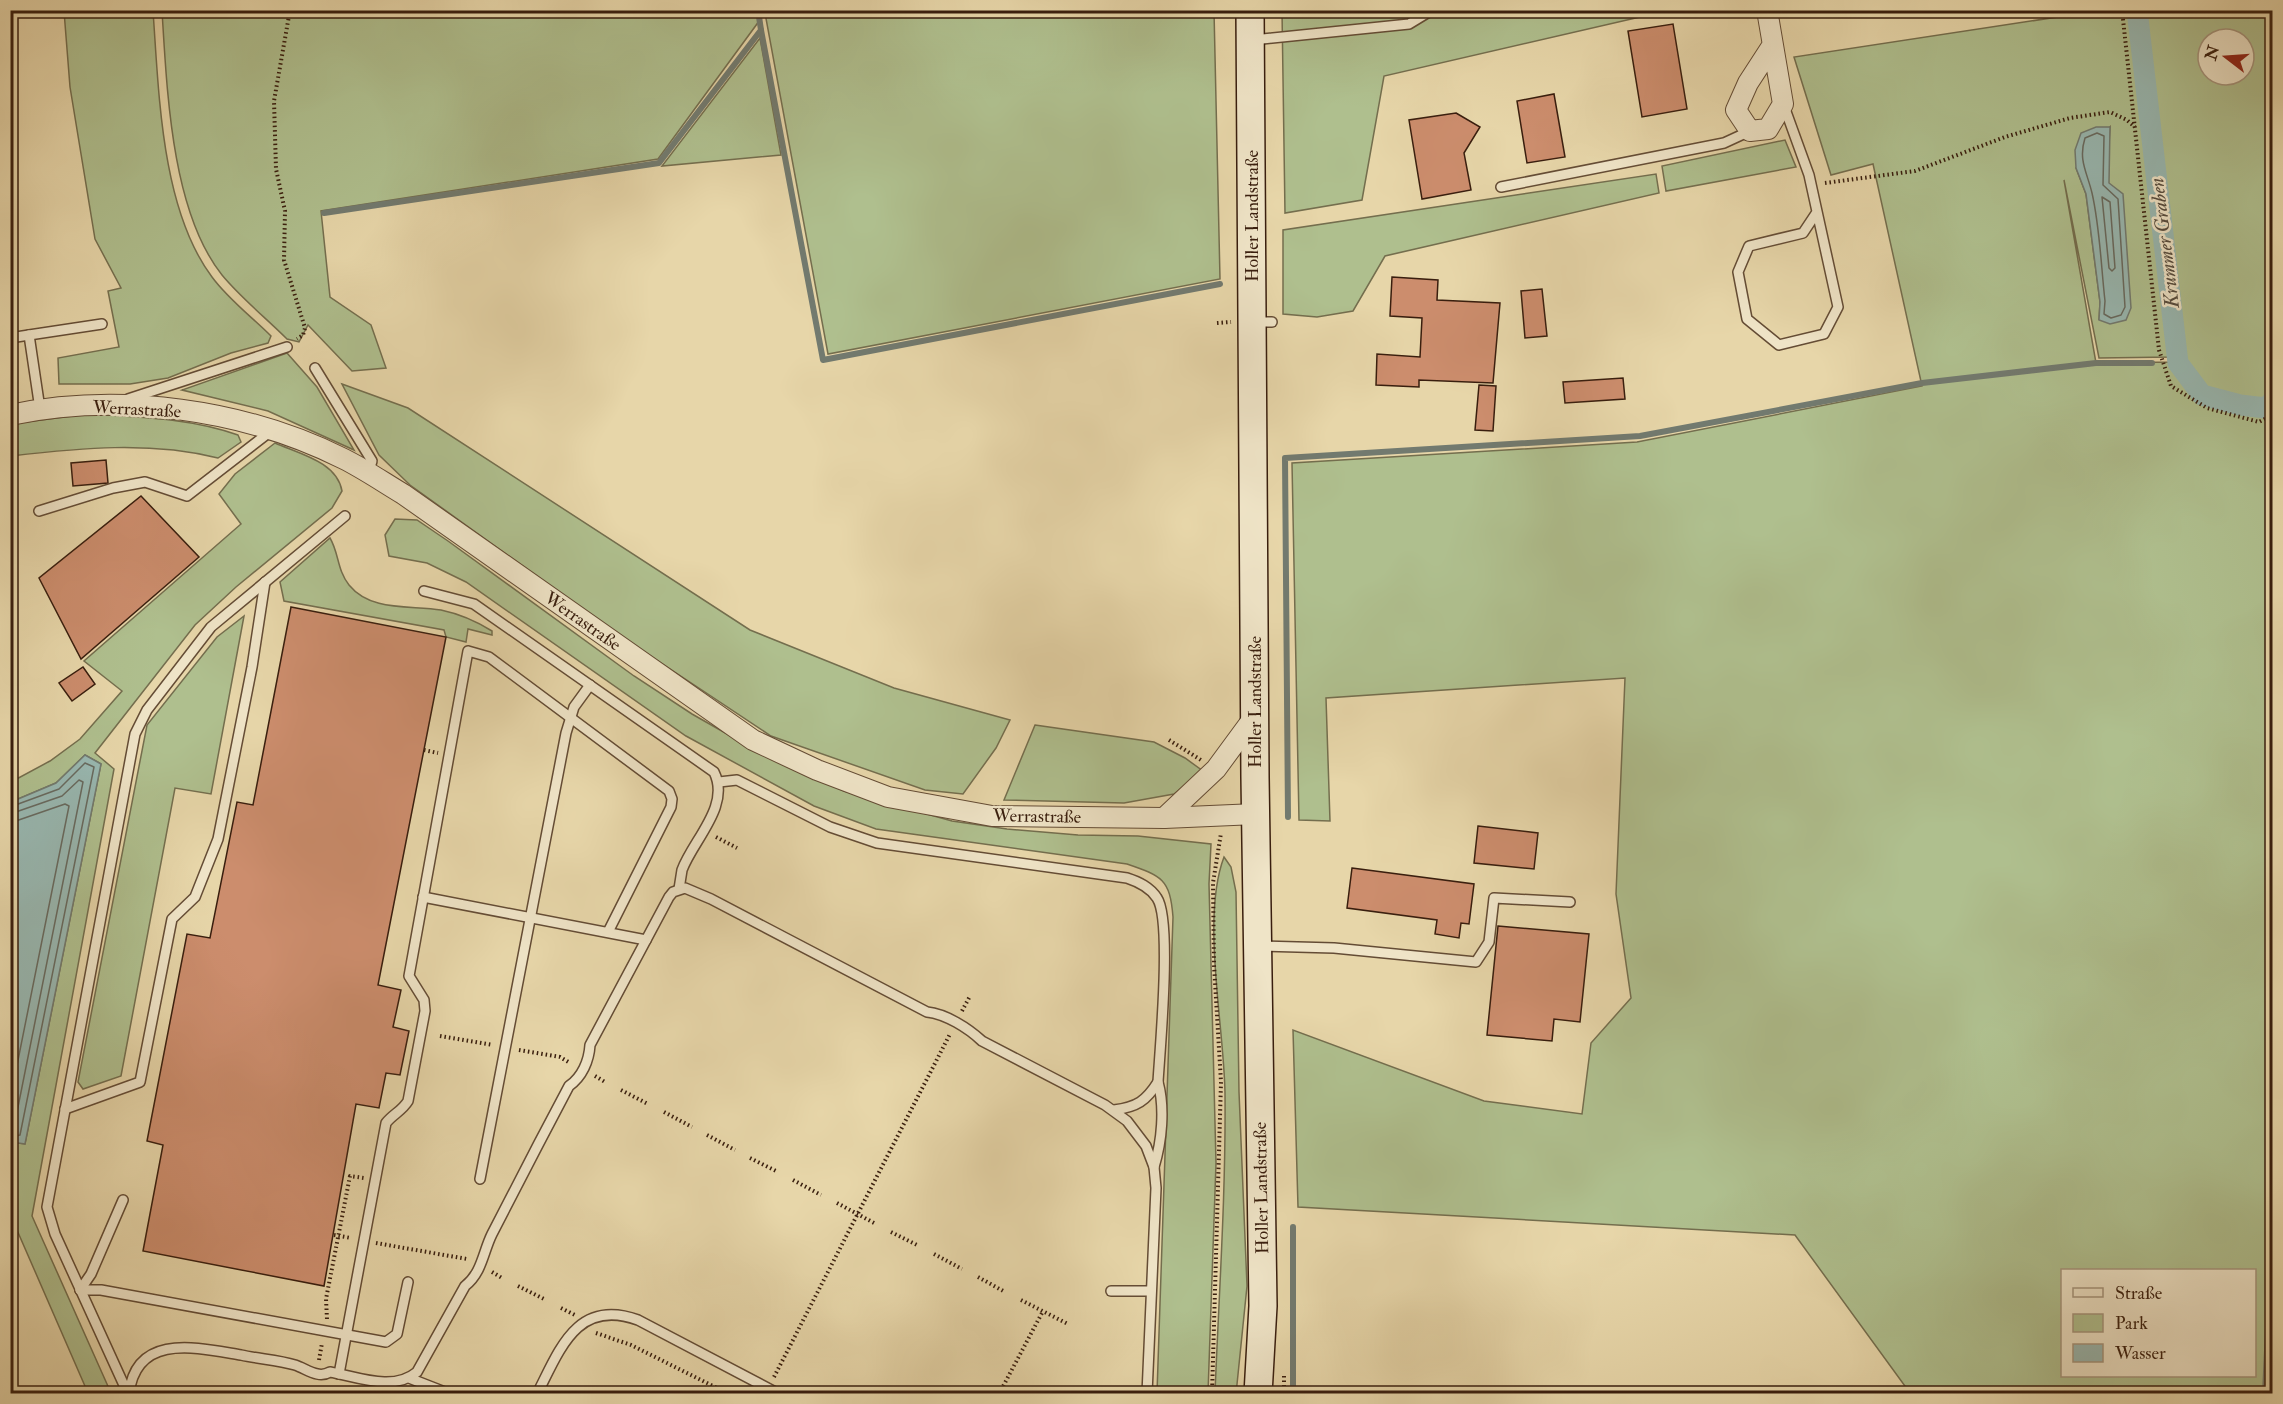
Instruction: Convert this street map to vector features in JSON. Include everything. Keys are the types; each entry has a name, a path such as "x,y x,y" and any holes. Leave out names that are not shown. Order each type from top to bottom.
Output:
{"main road":[{"name":"Holler Landstraße","path":"1250,10 1262,322 1255,716 1263,1306 1258,1394"}],"street":[{"path":"1767,10 1783,104 1768,129 1749,131 1736,111 1748,83 1772,46"},
{"name":"Werrastraße","path":"10,415 40,409 112,405 213,414 273,430 344,459 403,494 753,740 817,770 888,796 992,816 1164,818 1256,814"},
{"path":"1164,818 1216,769 1255,716"}],"lane":[{"path":"1251,41 1409,24 1432,10"},
{"path":"1783,104 1809,175 1838,308 1824,334 1779,345 1747,320 1738,272 1749,246 1803,233 1817,212"},
{"path":"1501,187 1724,143 1749,131"},
{"path":"10,338 102,324"},
{"path":"29,335 40,409"},
{"path":"112,405 287,347"},
{"path":"315,368 372,461 368,473"},
{"path":"39,511 113,488 146,482 186,496 273,430"},
{"path":"128,1394 49,1221 47,1208 139,722 212,627 345,516"},
{"path":"65,1109 140,1082 172,920 195,897 218,839 252,667 265,582"},
{"path":"424,591 474,604 714,772 719,782 716,805 682,870 680,889"},
{"path":"339,1374 386,1123 403,1110 408,1101 425,1011 424,1000 409,976 468,651 489,657 669,791 672,799 669,812 608,932"},
{"path":"480,1179 571,718 574,707 590,685"},
{"path":"719,782 737,780 830,827 877,843 1118,876 1140,883 1158,899 1165,925 1158,1082 1162,1094 1160,1149 1154,1167"},
{"path":"128,1394 130,1379 144,1361 154,1354 179,1346 297,1366 317,1373 339,1374 392,1383 409,1378 417,1372 465,1286 472,1281 480,1266 494,1231 569,1086 577,1080 583,1070 590,1056 590,1045 669,897 680,889 691,889 927,1012 936,1013 982,1041 1114,1110 1137,1131 1154,1167 1155,1188 1146,1394"},
{"path":"423,897 646,940"},
{"path":"1257,945 1334,948 1476,962 1489,942 1494,897 1570,902"},
{"path":"1114,1110 1136,1107 1144,1102 1158,1082"},
{"path":"80,1290 91,1274 123,1200"},
{"path":"80,1290 101,1290 379,1342 392,1339 399,1327 408,1282"},
{"path":"1111,1291 1150,1291"},
{"path":"537,1394 573,1331 596,1317 614,1314 638,1320 779,1394"},
{"path":"409,1378 450,1394"}],"path":[{"path":"287,347 303,335 305,328 284,260 285,211 276,170 274,101 290,10"},
{"path":"2122,10 2159,350 2171,386 2217,411 2259,422 2272,415"},
{"path":"1809,175 1829,184 1915,171 2004,137 2070,118 2110,112 2135,126"},
{"path":"424,750 440,753"},
{"path":"1212,1394 1221,1082 1214,965 1213,883 1224,814"},
{"path":"712,835 737,848"},
{"path":"771,1381 859,1215 970,996"},
{"path":"440,1036 496,1046"},
{"path":"514,1049 560,1058 570,1063"},
{"path":"621,1090 648,1104"},
{"path":"664,1112 692,1127"},
{"path":"707,1135 735,1150"},
{"path":"750,1158 778,1172"},
{"path":"326,1323 326,1299 336,1235 350,1176 375,1180"},
{"path":"793,1180 821,1195"},
{"path":"837,1203 876,1224"},
{"path":"891,1232 919,1246"},
{"path":"336,1235 354,1239"},
{"path":"373,1242 467,1259"},
{"path":"934,1254 962,1269"},
{"path":"978,1277 1005,1292"},
{"path":"518,1286 546,1300"},
{"path":"1021,1300 1068,1324"},
{"path":"561,1308 575,1316"},
{"path":"999,1394 1043,1311"},
{"path":"591,1330 607,1338 631,1345 729,1394"},
{"path":"319,1360 323,1340"}],"green space":[{"path":"64,11 153,11 166,149 182,218 195,249 212,277 271,336 268,343 231,353 168,378 130,384 59,384 58,358 119,347 108,291 121,288 95,239 70,87"},
{"path":"162,11 1214,11 1220,279 828,354 765,13 658,159 321,211 330,297 371,325 386,368 352,371 308,325 299,342 287,339 229,283 205,248 192,218 175,148 166,76"},
{"path":"1282,11 1666,11 1384,76 1362,200 1285,213"},
{"path":"2097,11 2133,11 2172,357 2099,358 2064,180 2096,363 2178,362 2146,11 2272,11 2272,1393 1910,1393 1795,1235 1298,1207 1293,1030 1484,1101 1582,1114 1591,1043 1631,998 1616,894 1625,678 1326,698 1330,821 1299,820 1292,463 1637,442 1922,386 1873,164 1831,175 1794,57","holes":["2110,127 2099,320 2100,302 2086,194 2076,168"]},
{"path":"760,38 781,155 662,166"},
{"path":"1785,140 1796,167 1666,191 1662,166"},
{"path":"1656,174 1659,193 1385,256 1353,311 1317,317 1283,314 1283,230"},
{"path":"287,353 317,387 354,450 268,411 182,390"},
{"path":"342,384 408,408 750,630 894,688 1010,720 996,748 963,794 925,790 771,736 616,633 410,485 379,455"},
{"path":"88,414 164,419 201,425 238,435 241,442 218,458 167,449 141,448 89,449 11,456 10,424"},
{"path":"275,443 306,455 325,466 339,481 342,491 332,508 236,587 195,625 95,753 114,769 32,1216 111,1393 88,1393 10,1214 11,1142 25,1144 101,764 85,755 56,783 11,802 11,782 50,761 80,739 122,691 84,661 241,524 219,494 235,474"},
{"path":"395,519 417,520 634,676 692,714 750,747 844,791 952,821 1007,829 1078,835 1138,836 1211,844 1209,884 1216,1163 1208,1393 1157,1393 1173,917 1169,894 1162,881 1149,872 1127,864 876,829 814,806 686,736 466,582 427,563 389,556 385,535"},
{"path":"330,538 345,579 358,594 368,600 392,606 441,610 468,618 492,631 492,635 468,629 466,642 446,637 444,630 284,601 280,582"},
{"path":"244,616 211,794 175,788 121,1076 83,1089 78,1082 147,725 217,637"},
{"path":"1035,725 1154,742 1185,758 1203,771 1174,794 1124,803 1004,800"},
{"path":"1224,857 1231,867 1236,892 1239,1092 1247,1286 1236,1394 1215,1393 1225,1093 1214,941 1214,910 1217,882"}],"water":[{"path":"2096,127 2110,127 2109,183 2123,194 2131,308 2126,320 2110,324 2099,320 2100,302 2086,194 2076,168 2075,150 2081,133"},
{"path":"85,755 101,764 25,1144 11,1142 11,802 56,783"}],"building":[{"path":"1673,24 1687,109 1642,117 1628,31"},
{"path":"1554,94 1565,157 1527,163 1517,101"},
{"path":"1456,113 1480,127 1464,153 1471,190 1422,199 1409,120"},
{"path":"1392,277 1438,280 1437,300 1500,303 1493,383 1419,380 1419,387 1376,385 1377,354 1420,357 1422,318 1390,316"},
{"path":"1542,289 1547,336 1525,338 1521,291"},
{"path":"1623,378 1625,399 1565,403 1563,382"},
{"path":"1479,385 1496,386 1493,431 1475,430"},
{"path":"106,460 108,483 73,486 71,463"},
{"path":"141,496 199,557 81,659 39,578"},
{"path":"291,607 446,637 378,985 401,990 393,1027 409,1031 400,1075 386,1073 379,1108 356,1104 324,1286 143,1251 163,1145 147,1141 187,934 210,938 237,802 253,805"},
{"path":"83,667 95,684 72,701 59,683"},
{"path":"1478,826 1538,833 1534,869 1474,863"},
{"path":"1352,868 1474,884 1469,924 1461,923 1459,938 1435,934 1437,920 1347,908"},
{"path":"1498,926 1589,934 1580,1022 1554,1019 1552,1041 1487,1035"}],"waterway":[{"path":"324,213 659,163 761,30 758,10"},
{"name":"Krummer Graben","path":"2137,10 2178,363 2202,395 2240,405 2266,408 2272,402"},
{"path":"761,30 823,360 1220,284"},
{"path":"1288,817 1285,458 1640,436 1922,383 2096,363 2152,363"},
{"path":"1293,1227 1293,1394"},
{"path":"2265,1394 2272,1242"}]}
